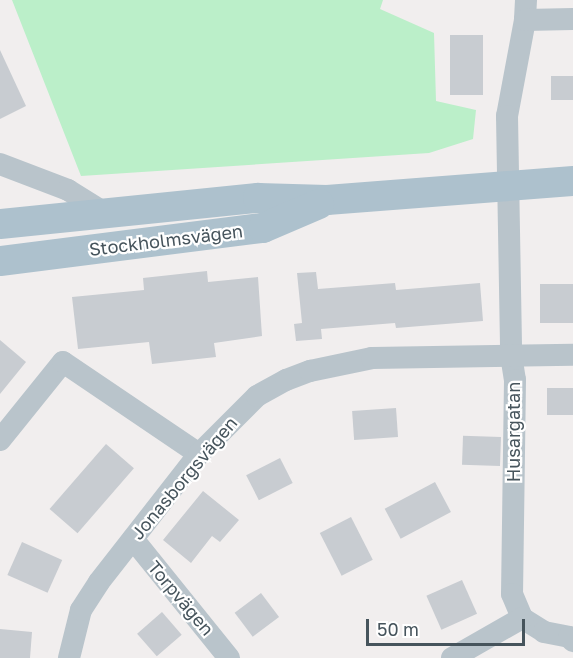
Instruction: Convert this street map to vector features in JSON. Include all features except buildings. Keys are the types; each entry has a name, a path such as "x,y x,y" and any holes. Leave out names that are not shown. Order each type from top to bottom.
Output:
{"main road":[{"name":"Stockholmsvägen","path":"0,224 258,198 327,200 506,188 573,181"},
{"name":"Stockholmsvägen","path":"0,261 263,228 327,200"}],"street":[{"path":"525,10 573,19"},
{"name":"Husargatan","path":"522,618 512,594 515,380 511,355 506,188 507,117 525,10"},
{"path":"0,164 24,171 68,190 105,213"},
{"name":"Jonasborgsvägen","path":"69,658 81,610 99,582 199,454 257,396 286,380 310,371 372,357 573,355"},
{"path":"0,440 63,362 199,454"},
{"name":"Torpvägen","path":"133,539 229,658"},
{"path":"452,658 522,618 544,632 569,637 573,641"}],"green space":[{"path":"12,0 383,0 380,9 434,33 436,101 476,110 473,139 429,153 81,176"}]}
